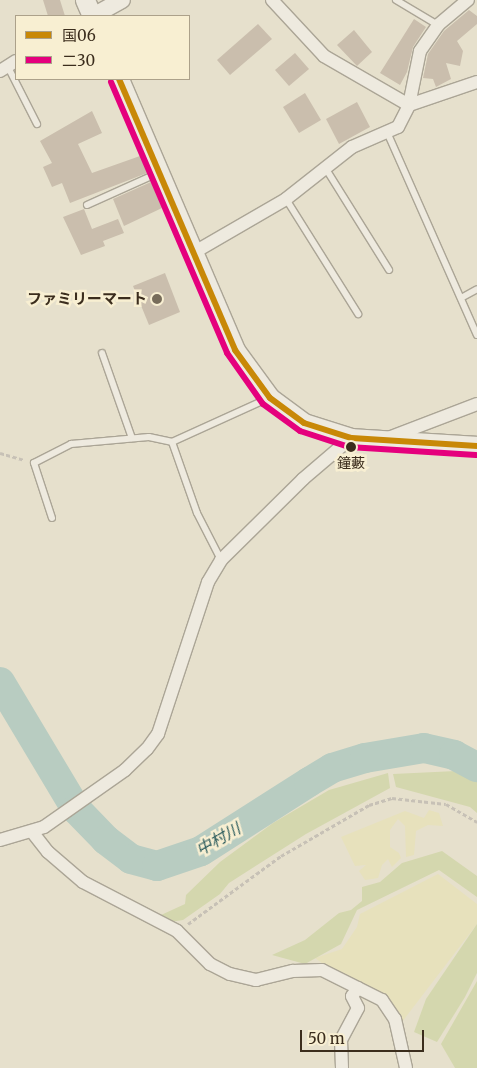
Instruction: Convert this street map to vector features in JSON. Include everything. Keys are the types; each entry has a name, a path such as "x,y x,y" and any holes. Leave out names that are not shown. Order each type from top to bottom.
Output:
{"main road":[{"path":"85,0 92,15"},
{"path":"119,80 235,350 270,398 304,423 351,438 477,446"}],"street":[{"path":"95,15 122,0"},
{"path":"272,0 324,56 409,105 477,82"},
{"path":"193,253 286,199 352,147 398,127 409,105 420,51 438,24 468,0"},
{"path":"384,440 477,404"},
{"path":"0,840 33,833 44,827 137,760 158,734 195,616 221,560 302,479 351,438"},
{"path":"33,833 48,852 82,882 177,932 210,964 230,974 256,980 292,971 322,970 382,1000 395,1019 406,1068"},
{"path":"342,1068 341,1040 358,1008 352,996 358,988"}],"lane":[{"path":"396,0 438,24"},
{"path":"8,66 37,124"},
{"path":"387,132 477,335"},
{"path":"326,169 389,270"},
{"path":"87,205 159,172"},
{"path":"286,199 358,314"},
{"path":"461,298 477,289"},
{"path":"102,353 132,438"},
{"path":"52,518 34,462 71,444 149,437 172,442 270,398"},
{"path":"172,442 197,513 221,560"}],"path":[{"path":"0,453 34,462"},
{"path":"177,932 281,856 369,805 392,798 446,804 477,822"}],"shaded area":[{"path":"429,810 439,813 443,826 428,825 416,831 414,855 406,857 405,826 398,819 390,830 390,847 399,853 401,858 392,867 388,859 382,865 378,878 365,880 359,871 366,865 355,866 341,837 405,811 424,818"},
{"path":"438,874 477,904 477,924 402,1022 315,958 342,949 357,927 360,914"}],"green space":[{"path":"456,771 477,782 477,813 470,807 396,787 393,774"},
{"path":"388,773 390,788 306,834 229,883 220,894 183,920 170,922 161,915 185,904 186,895 220,862 273,823 329,790"},
{"path":"442,851 477,876 477,897 439,870 357,910 341,944 305,964 272,955 305,940 339,913 351,910 362,901 362,887 380,882 402,863"},
{"path":"477,924 477,973 465,997 437,1042 414,1032 426,999"},
{"path":"477,981 477,1068 455,1068 441,1044"}],"building":[{"path":"43,0 60,0 65,15 48,15"},
{"path":"469,10 477,16 477,24 457,41 463,51 460,66 446,63 451,79 436,87 433,79 423,78 428,54 444,31"},
{"path":"414,19 426,27 413,47 407,72 400,85 380,73"},
{"path":"258,24 272,39 230,75 217,60"},
{"path":"354,30 372,52 357,66 337,45"},
{"path":"295,53 309,69 289,86 275,70"},
{"path":"305,93 321,120 299,133 283,107"},
{"path":"357,102 370,127 339,144 326,119"},
{"path":"92,111 102,133 78,144 92,173 140,156 147,173 70,203 62,183 52,187 43,167 52,163 40,141"},
{"path":"151,182 162,208 124,226 113,199"},
{"path":"84,209 92,229 118,219 124,233 103,241 105,246 81,255 63,217"},
{"name":"ファミリーマート","path":"165,273 180,312 149,325 133,286"}],"waterway":[{"name":"中村川","path":"0,682 76,809 106,840 131,859 157,866 201,851 332,768 365,758 424,748 454,755 477,767"}],"transit line":[{"name":"国06","path":"119,80 235,350 270,398 304,423 351,438 477,446"},
{"name":"二30","path":"111,82 227,353 263,404 300,431 349,447 476,455"}],"place":[{"name":"ファミリーマート","path":"157,299"},
{"name":"鐘藪","path":"351,447"}]}
